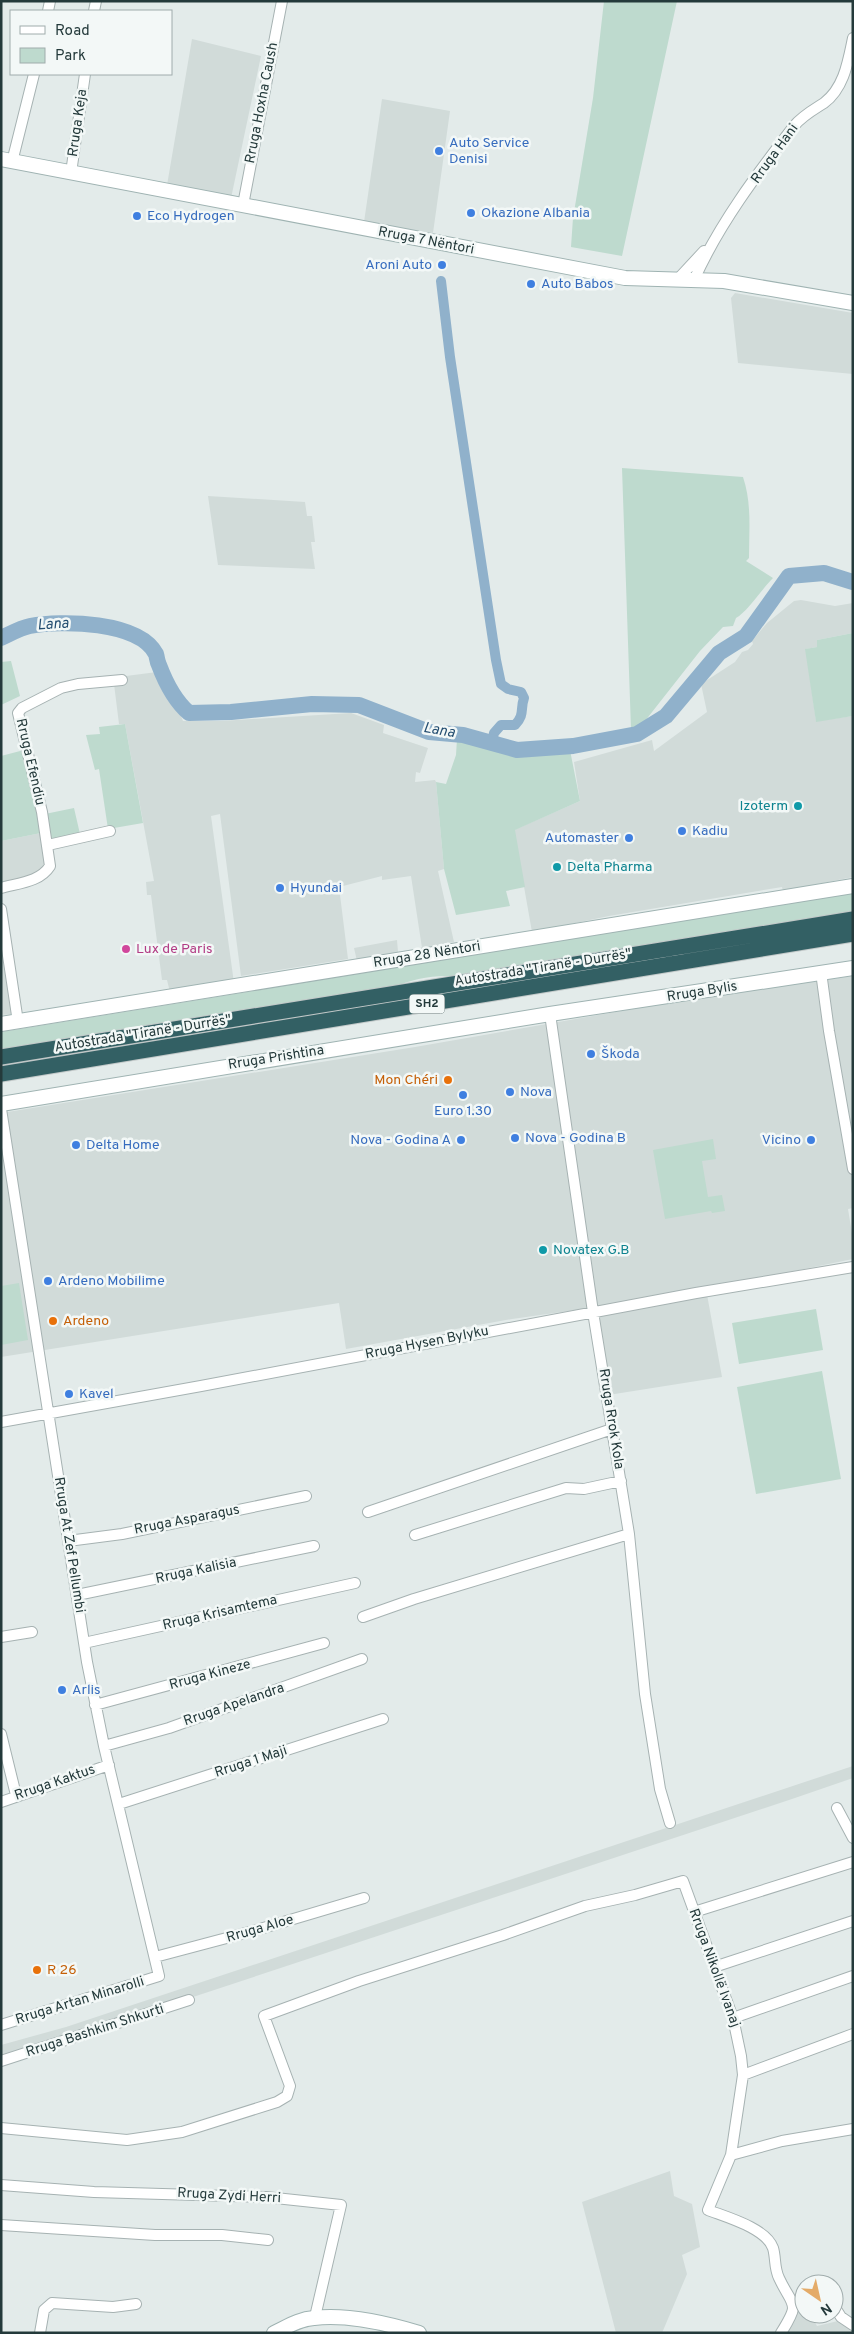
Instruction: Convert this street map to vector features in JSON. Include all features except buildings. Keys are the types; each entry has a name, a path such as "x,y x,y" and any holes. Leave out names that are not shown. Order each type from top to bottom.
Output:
{"highway":[{"name":"Autostrada \"Tiranë - Durrës\"","path":"1,1057 853,919"},
{"name":"Autostrada \"Tiranë - Durrës\"","path":"1,1074 853,934"}],"main road":[{"name":"Rruga 7 Nëntori","path":"7,161 625,278 724,281 853,303"},
{"name":"Rruga 28 Nëntori","path":"1,1024 853,886"},
{"name":"Rruga Bylis","path":"550,1014 853,968"},
{"name":"Rruga Prishtina","path":"1,1104 550,1014"},
{"path":"274,2333 300,2320 315,2318 369,2321 419,2333"}],"street":[{"name":"Rruga Hoxha Caush","path":"243,205 282,1"},
{"name":"Rruga Hani","path":"678,279 709,247 795,124 825,102 839,86 847,67 853,38"},
{"path":"7,161 34,75"},
{"name":"Rruga Keja","path":"71,173 85,75"},
{"name":"Rruga Hani","path":"694,280 709,247"},
{"name":"Rruga Efendiu","path":"1,888 42,876 50,866 42,812 18,713 22,708 61,688 78,684 122,680"},
{"path":"48,845 110,831"},
{"path":"1,909 18,1022"},
{"path":"821,972 830,1041 853,1169"},
{"name":"Rruga Rrok Kola","path":"550,1014 593,1312 629,1534 645,1694 660,1790 670,1823"},
{"name":"Rruga At Zef Pellumbi","path":"1,1109 95,1705 159,1976"},
{"name":"Rruga Hysen Bylyku","path":"1,1422 593,1312 853,1267"},
{"path":"368,1512 612,1429"},
{"path":"415,1535 566,1488 584,1489 621,1481"},
{"name":"Rruga Asparagus","path":"68,1541 122,1534 306,1496"},
{"path":"363,1617 414,1599 629,1534"},
{"name":"Rruga Kalisia","path":"77,1596 314,1546"},
{"name":"Rruga Krisamtema","path":"84,1643 355,1583"},
{"path":"1,1637 32,1632"},
{"name":"Rruga Kineze","path":"95,1705 324,1643"},
{"name":"Rruga Apelandra","path":"104,1746 168,1728 362,1659"},
{"name":"Rruga 1 Maji","path":"119,1804 383,1719"},
{"path":"1,1734 16,1795"},
{"name":"Rruga Kaktus","path":"1,1802 16,1795 109,1765"},
{"path":"837,1808 853,1838"},
{"path":"694,1912 853,1862"},
{"name":"Rruga Nikollë Ivanaj","path":"1,2128 128,2140 182,2132 277,2102 287,2096 290,2086 264,2016 359,1981 503,1935 584,1906 635,1895 683,1881 733,2018 743,2075 731,2154 708,2210 746,2224 768,2240 773,2248 775,2270 794,2302"},
{"name":"Rruga Aloe","path":"155,1958 364,1898"},
{"path":"714,1967 853,1922"},
{"name":"Rruga Artan Minarolli","path":"1,2025 159,1976"},
{"path":"733,2018 853,1976"},
{"name":"Rruga Bashkim Shkurti","path":"1,2061 189,2000"},
{"path":"743,2075 853,2034"},
{"path":"731,2154 782,2141 853,2129"},
{"name":"Rruga Zydi Herri","path":"1,2184 94,2192 266,2198 340,2205 315,2318"},
{"path":"1,2226 155,2235 222,2235 268,2240"},
{"path":"40,2333 44,2310 52,2303 113,2307 136,2304"},
{"name":"Rruga Nikollë Ivanaj","path":"781,2333 794,2315"}],"shaded area":[{"path":"192,39 261,56 230,203 166,191"},
{"path":"382,99 450,111 433,233 364,222"},
{"path":"735,293 853,313 853,374 738,363 731,298"},
{"path":"208,496 305,502 307,516 312,516 315,542 311,542 315,569 218,565"},
{"path":"801,600 835,606 853,603 853,633 817,640 817,647 806,649 816,721 853,716 853,877 783,891 782,887 609,916 532,932 514,830 580,801 574,762 652,740 654,751 707,712 701,684 735,662 742,652 748,650 753,644 752,641 767,623 794,601"},
{"path":"157,672 167,697 177,706 183,721 221,721 351,713 384,725 383,733 428,748 420,773 416,772 415,782 435,780 436,782 444,869 438,871 454,942 422,948 411,876 382,880 382,876 339,887 348,959 241,976 220,814 211,816 234,983 170,992 167,980 162,980 151,895 147,895 146,882 154,881 125,724 119,724 114,684 126,684 126,676"},
{"path":"41,833 46,860 42,871 23,879 1,883 1,841"},
{"path":"397,940 398,952 357,961 354,948"},
{"path":"1,949 12,1014 1,1015"},
{"path":"853,976 853,1208 848,1209 853,1239 853,1259 706,1289 722,1377 602,1396 590,1308 512,1319 346,1349 339,1303 1,1357 1,1113 415,1047 690,999"},
{"path":"853,1766 853,1778 792,1799 193,1997 1,2056 1,2045 66,2027"},
{"path":"670,2171 674,2196 692,2204 700,2247 682,2255 687,2274 662,2333 616,2333 582,2202"},
{"path":"794,2316 794,2324 816,2324 817,2326 843,2324 853,2330 853,2333 785,2333"}],"green space":[{"path":"604,1 677,1 622,256 571,247 573,218 593,98"},
{"path":"622,468 743,477 748,497 749,517 749,558 746,561 773,578 745,611 736,618 733,626 723,627 700,651 645,721 631,729"},
{"path":"853,633 853,716 816,722 805,649 817,647 817,640"},
{"path":"11,661 20,696 1,705 1,662"},
{"path":"125,724 143,823 108,829 99,769 95,770 86,735 100,734 99,727"},
{"path":"457,739 515,754 570,750 580,801 515,830 525,887 506,891 510,906 456,915 444,869 436,782 446,784 456,755"},
{"path":"24,750 26,757 23,759 25,764 27,764 31,778 29,779 41,833 1,841 1,756"},
{"path":"74,808 80,834 54,841 50,837 45,814"},
{"path":"853,893 853,913 460,977 426,978 393,988 1,1052 1,1032"},
{"path":"713,1139 716,1159 702,1161 708,1197 722,1195 725,1211 712,1213 711,1211 665,1219 653,1150"},
{"path":"19,1283 28,1340 1,1345 1,1286"},
{"path":"816,1309 823,1350 739,1364 732,1323"},
{"path":"822,1371 841,1479 756,1494 737,1387"}],"waterway":[{"path":"441,281 450,357 496,660 501,684 508,689 521,692 524,698 518,721 515,725 501,725 494,733 492,742"},
{"name":"Lana","path":"1,638 26,627 60,623 98,625 134,635 147,643 156,654 161,671 171,690 179,703 189,713 231,712 312,704 359,705 429,732 463,735 517,750 573,746 637,734 666,716 719,653 746,636 789,576 824,573 853,582"}],"place":[{"name":"Auto Service Denisi","path":"439,151"},
{"name":"Okazione Albania","path":"471,213"},
{"name":"Eco Hydrogen","path":"137,216"},
{"name":"Aroni Auto","path":"442,265"},
{"name":"Auto Babos","path":"531,284"},
{"name":"Izoterm","path":"798,806"},
{"name":"Kadiu","path":"682,831"},
{"name":"Automaster","path":"629,838"},
{"name":"Delta Pharma","path":"557,867"},
{"name":"Hyundai","path":"280,888"},
{"name":"Lux de Paris","path":"126,949"},
{"name":"Škoda","path":"591,1054"},
{"name":"Mon Chéri","path":"448,1080"},
{"name":"Nova","path":"510,1092"},
{"name":"Euro 1.30","path":"463,1095"},
{"name":"Nova - Godina B","path":"515,1138"},
{"name":"Nova - Godina A","path":"461,1140"},
{"name":"Vicino","path":"811,1140"},
{"name":"Delta Home","path":"76,1145"},
{"name":"Novatex G.B","path":"543,1250"},
{"name":"Ardeno Mobilime","path":"48,1281"},
{"name":"Ardeno","path":"53,1321"},
{"name":"Kavel","path":"69,1394"},
{"name":"Arlis","path":"62,1690"},
{"name":"R 26","path":"37,1970"}]}
